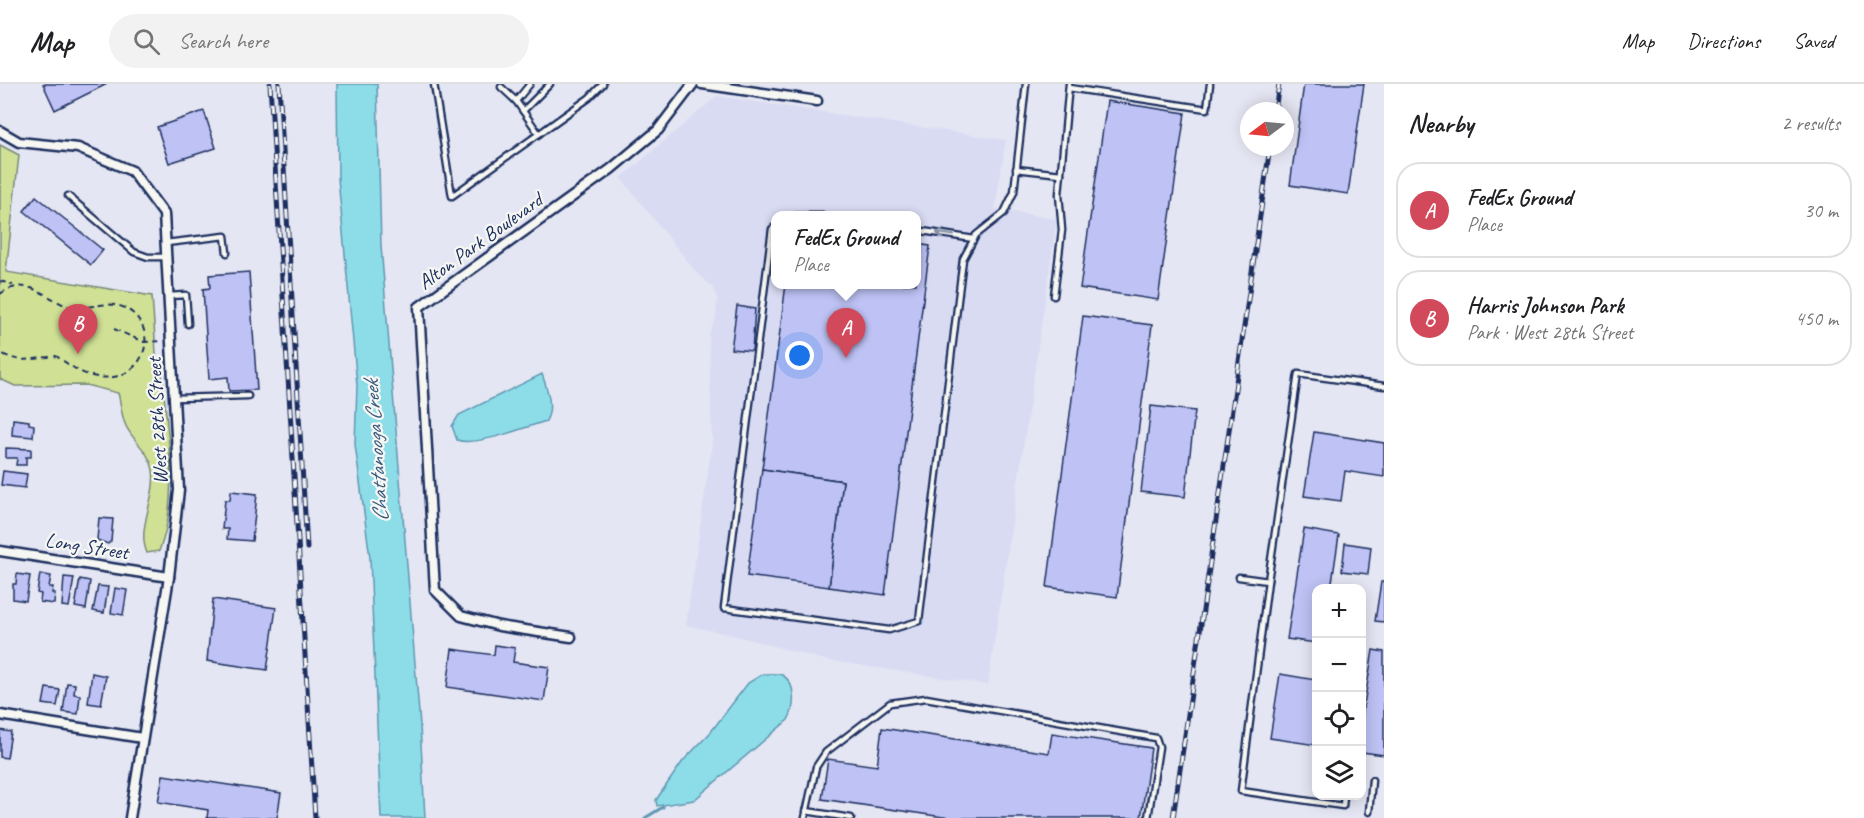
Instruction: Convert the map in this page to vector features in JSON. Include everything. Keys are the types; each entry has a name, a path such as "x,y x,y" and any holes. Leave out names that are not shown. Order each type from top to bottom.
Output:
{"street":[{"name":"Alton Park Boulevard","path":"571,637 498,626 461,616 435,590 419,307 611,169 658,129 693,84"},
{"path":"702,84 818,100"},
{"name":"West 28th Street","path":"0,131 20,142 78,148 132,171 164,214 179,490 169,577 130,818"},
{"name":"Long Street","path":"0,551 169,577"},
{"path":"0,716 142,738"}],"lane":[{"path":"434,84 452,196 589,98 603,84"},
{"path":"516,101 530,84"},
{"path":"523,111 550,84"},
{"path":"771,237 724,608 890,630 919,621 963,259 974,239 1004,213 1014,192 1026,84"},
{"path":"1054,296 1062,230 1059,194 1069,86 1207,109 1210,84"},
{"path":"501,87 516,101 539,134"},
{"path":"1016,170 1061,174"},
{"path":"68,196 134,252 148,256 167,257"},
{"path":"921,231 974,239"},
{"path":"166,243 225,236 227,253"},
{"path":"169,296 186,296 188,324"},
{"path":"1344,800 1343,806 1241,791 1298,374 1384,386"},
{"path":"175,398 248,396"},
{"path":"1239,577 1268,581"},
{"path":"805,818 816,767 826,752 890,703 926,698 1156,738 1159,747 1148,818"},
{"path":"1369,812 1372,780"},
{"path":"806,811 851,818"}],"path":[{"path":"0,281 28,286 72,308 100,304 126,308 140,324 144,342 142,359 134,369 120,377 90,376 56,356 27,361 9,358 0,352"},
{"path":"0,294 13,285"},
{"path":"114,329 144,342 171,340"}],"shaded area":[{"path":"717,96 1006,140 995,209 1057,219 988,685 825,660 686,625 712,443 709,334 716,318 717,298 714,289 696,272 621,178"}],"green space":[{"path":"0,145 19,155 6,272 152,296 157,367 162,375 170,464 169,510 159,551 147,553 144,543 153,470 145,452 126,426 118,393 86,385 15,386 0,379"}],"water":[{"name":"Chattanooga Creek","path":"337,84 377,84 381,246 420,725 425,818 381,818 370,558 355,444 357,385 338,178"},
{"path":"542,374 550,404 546,421 488,439 457,440 452,426 459,415"},
{"path":"763,674 782,675 790,684 793,703 788,720 694,800 657,806 656,800 683,761 710,733 748,683"}],"building":[{"path":"43,84 107,84 55,110"},
{"path":"1304,84 1364,84 1348,194 1290,185"},
{"path":"1107,101 1185,113 1158,300 1080,288"},
{"path":"204,111 216,148 169,163 157,127"},
{"path":"36,196 103,250 91,265 24,211"},
{"path":"921,245 930,246 885,595 829,587 843,481 762,469 785,289 921,289"},
{"path":"249,272 257,390 229,391 228,377 209,379 203,289 210,288 209,275"},
{"path":"737,306 755,309 752,351 731,349"},
{"path":"1083,316 1152,325 1117,597 1047,587"},
{"path":"1151,406 1195,411 1185,497 1141,492"},
{"path":"13,419 29,421 29,424 34,425 33,437 12,435"},
{"path":"1314,432 1384,443 1384,477 1345,471 1341,501 1304,496"},
{"path":"6,448 31,449 31,457 26,457 26,465 16,465 17,458 6,458"},
{"path":"762,469 843,481 829,587 747,576"},
{"path":"3,471 27,474 25,488 1,485"},
{"path":"231,491 257,494 252,541 227,539 228,529 222,529 225,500 230,500"},
{"path":"99,518 113,519 111,541 108,544 97,540"},
{"path":"1304,529 1339,535 1332,584 1312,584 1312,642 1287,639"},
{"path":"1345,543 1371,547 1368,574 1342,571"},
{"path":"17,574 30,576 26,601 13,599 13,584 16,584"},
{"path":"40,574 51,576 49,587 53,587 52,593 55,593 54,604 40,602 41,594 37,593"},
{"path":"64,577 74,578 69,607 62,606"},
{"path":"80,579 90,581 86,609 75,607"},
{"path":"1381,582 1384,582 1384,622 1375,621"},
{"path":"98,586 108,587 104,613 93,611"},
{"path":"115,588 127,590 123,615 111,613"},
{"path":"213,599 276,608 267,670 207,661"},
{"path":"495,645 515,648 513,662 549,667 544,701 447,687 452,649 494,655"},
{"path":"1373,650 1384,652 1384,755 1366,753 1366,693"},
{"path":"92,673 106,676 101,705 88,703"},
{"path":"1280,674 1312,679 1312,744 1270,738"},
{"path":"67,683 75,684 74,694 80,695 78,714 63,712"},
{"path":"46,688 60,690 57,706 43,704"},
{"path":"882,728 1049,753 1052,733 1151,748 1141,818 950,818 822,799 828,759 877,766"},
{"path":"0,730 11,732 7,758 0,757"},
{"path":"163,775 281,793 277,818 207,818 208,810 158,802"}],"waterway":[{"path":"645,818 663,807"}],"railway":[{"path":"270,84 315,818"},
{"path":"279,84 307,548"},
{"path":"1276,102 1279,84"},
{"path":"1173,818 1269,156"}],"place":[{"name":"Harris Johnson Park","path":"78,354"},
{"name":"FedEx Ground","path":"846,358"}]}
